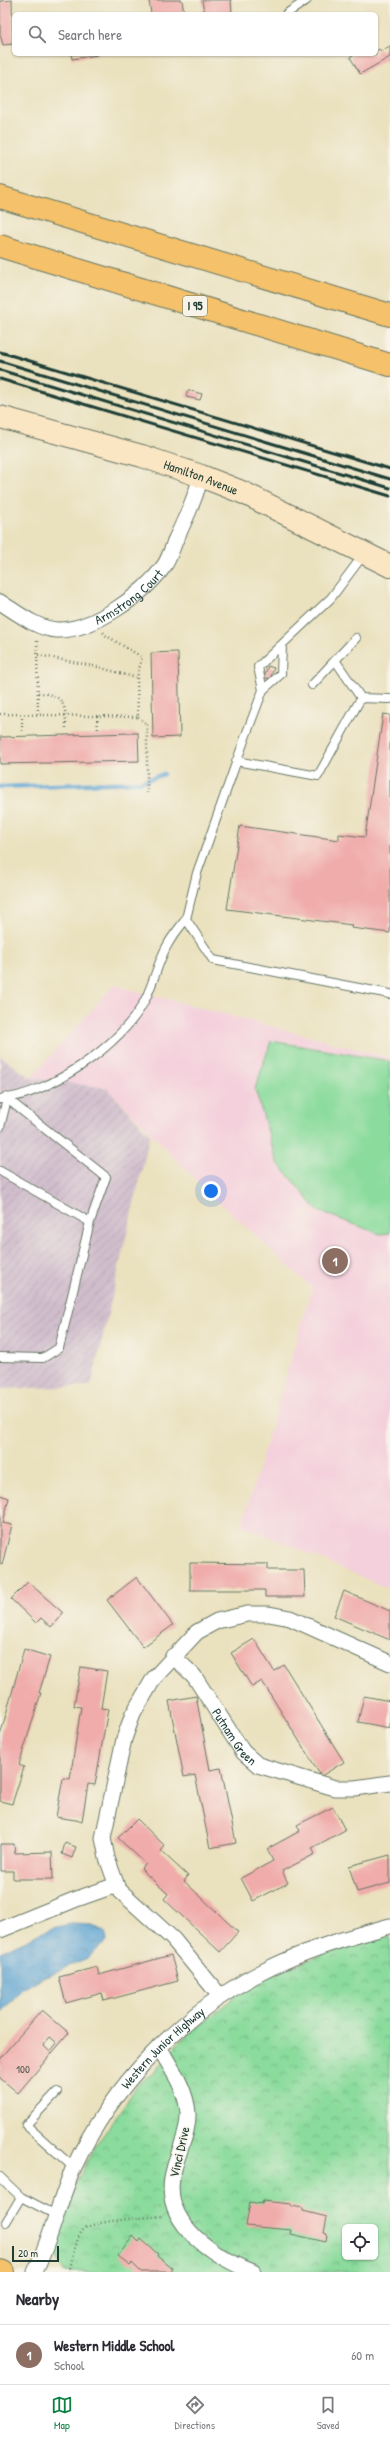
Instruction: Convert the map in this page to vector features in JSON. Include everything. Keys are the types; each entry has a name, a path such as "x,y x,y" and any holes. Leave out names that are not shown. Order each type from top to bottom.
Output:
{"main road":[{"path":"0,182 134,238"},
{"path":"0,197 390,315"},
{"name":"I 95","path":"0,246 390,365"},
{"name":"Hamilton Avenue","path":"0,417 142,456 201,476 244,493 390,566"}],"street":[{"name":"Armstrong Court","path":"0,602 38,624 56,630 69,629 96,619 129,600 164,566 197,493 201,476"},
{"path":"220,1996 174,1939 116,1885 104,1847 103,1838 124,1739 139,1702 154,1678 196,1632 209,1625 232,1617 259,1613 290,1618 390,1663"},
{"name":"Putnam Green","path":"173,1656 194,1676 243,1752 253,1763 335,1788 355,1788 390,1784"},
{"path":"0,1930 74,1900 116,1885"},
{"name":"Western Junior Highway","path":"35,2272 58,2216 74,2168 94,2130 125,2087 159,2047 181,2026 220,1996 262,1971 290,1958 326,1945 390,1926"},
{"name":"Vinci Drive","path":"159,2047 181,2084 188,2115 172,2178 175,2203 179,2213 191,2233 201,2243 217,2254 253,2272"}],"lane":[{"path":"289,12 307,0"},
{"path":"263,690 258,667 282,646 308,617 331,598 364,553"},
{"path":"312,685 356,638"},
{"path":"2,1097 42,1087 68,1074 105,1049 144,1002 168,944 186,919 197,873 236,761 263,690 281,674 282,646"},
{"path":"335,660 361,698"},
{"path":"361,698 390,699"},
{"path":"236,761 318,776 361,698"},
{"path":"186,919 213,960 390,994"},
{"path":"0,1127 2,1097"},
{"path":"0,1357 43,1358 59,1348 90,1222 106,1177 2,1097"},
{"path":"0,1171 90,1222"},
{"path":"57,2092 26,2125 74,2168"},
{"path":"0,2177 21,2197 58,2216"},
{"path":"6,2222 21,2197"}],"path":[{"path":"96,619 105,635 142,657 148,657"},
{"path":"38,624 38,714"},
{"path":"38,655 98,667 137,678"},
{"path":"138,717 137,678 142,657"},
{"path":"38,693 49,693 60,699 64,705 66,729"},
{"path":"0,714 138,717 147,724 147,793"},
{"path":"22,714 22,731"},
{"path":"97,716 98,730"},
{"path":"69,2272 78,2241 84,2229 95,2224 179,2213"}],"shaded area":[{"path":"114,985 390,1058 390,1589 242,1525 312,1288 202,1186 107,1088 31,1078"},
{"path":"0,1056 31,1078 107,1088 150,1135 91,1386 0,1389"}],"green space":[{"path":"271,1041 390,1061 390,1233 380,1234 318,1211 277,1162 255,1089"},
{"path":"390,1936 390,2272 65,2272 53,2247 55,2231 91,2153 140,2082 155,2072 179,2042 237,1995 275,1973 325,1954"}],"water":[{"path":"71,1924 93,1925 106,1933 107,1941 85,1960 43,1977 21,1990 0,2014 0,1952 52,1928"}],"building":[{"path":"12,0 12,44 3,45 0,34 0,1"},
{"path":"149,0 182,0 184,12 151,12"},
{"path":"202,0 231,0 232,12 204,12"},
{"path":"390,46 390,57 360,74 350,57 378,56 378,50 381,51"},
{"path":"71,56 92,56 72,59"},
{"path":"188,390 202,394 200,400 186,397"},
{"path":"178,652 180,737 153,738 151,653"},
{"path":"268,666 274,668 270,679 264,677"},
{"path":"383,714 390,715 390,933 351,928 352,925 227,909 240,826 339,840 339,834 365,837"},
{"path":"138,733 139,761 0,764 0,737"},
{"path":"0,1495 9,1498 3,1523 12,1525 2,1565 0,1564"},
{"path":"190,1563 268,1564 268,1570 304,1570 305,1597 265,1597 265,1590 190,1590"},
{"path":"137,1577 173,1625 143,1647 107,1600"},
{"path":"28,1582 63,1613 51,1627 41,1618 36,1623 11,1599"},
{"path":"344,1591 390,1611 390,1640 334,1616"},
{"path":"254,1639 274,1671 284,1665 344,1762 321,1776 262,1681 252,1687 231,1653"},
{"path":"24,1649 50,1657 39,1693 41,1693 19,1765 24,1767 12,1804 0,1801 0,1736"},
{"path":"81,1667 107,1671 101,1708 108,1709 95,1785 88,1784 82,1821 56,1817 63,1778 70,1779 81,1707 74,1706"},
{"path":"196,1696 210,1770 221,1768 236,1843 210,1848 195,1775 184,1777 169,1701"},
{"path":"364,1696 390,1701 390,1728 358,1722"},
{"path":"333,1807 345,1830 312,1848 315,1854 282,1871 288,1883 253,1901 241,1878 273,1861 267,1849 300,1831 297,1825"},
{"path":"137,1819 165,1846 161,1851 188,1876 184,1881 238,1932 220,1952 164,1899 168,1894 141,1869 146,1864 118,1838"},
{"path":"65,1843 76,1847 72,1858 62,1854"},
{"path":"0,1844 14,1844 15,1853 52,1852 53,1879 13,1879 13,1871 0,1871"},
{"path":"390,1855 390,1883 357,1892 349,1866"},
{"path":"171,1955 178,1981 104,2001 102,1993 66,2003 59,1977 97,1967 99,1975"},
{"path":"42,2010 69,2033 18,2093 0,2078 0,2058","holes":["50,2037 57,2043 50,2052 43,2045"]},
{"path":"263,2201 291,2204 291,2206 303,2208 303,2211 327,2217 324,2233 327,2234 326,2242 291,2234 292,2230 246,2226 250,2202 262,2204"},
{"path":"133,2236 139,2242 141,2239 158,2254 157,2256 172,2268 172,2272 141,2272 132,2263 130,2265 118,2256"}],"waterway":[{"path":"0,787 140,782 164,774"}],"railway":[{"path":"0,352 390,469"},
{"path":"0,361 390,479"},
{"path":"0,370 390,488"},
{"path":"0,379 390,496"}],"place":[{"name":"Western Middle School","path":"335,1261"}]}
